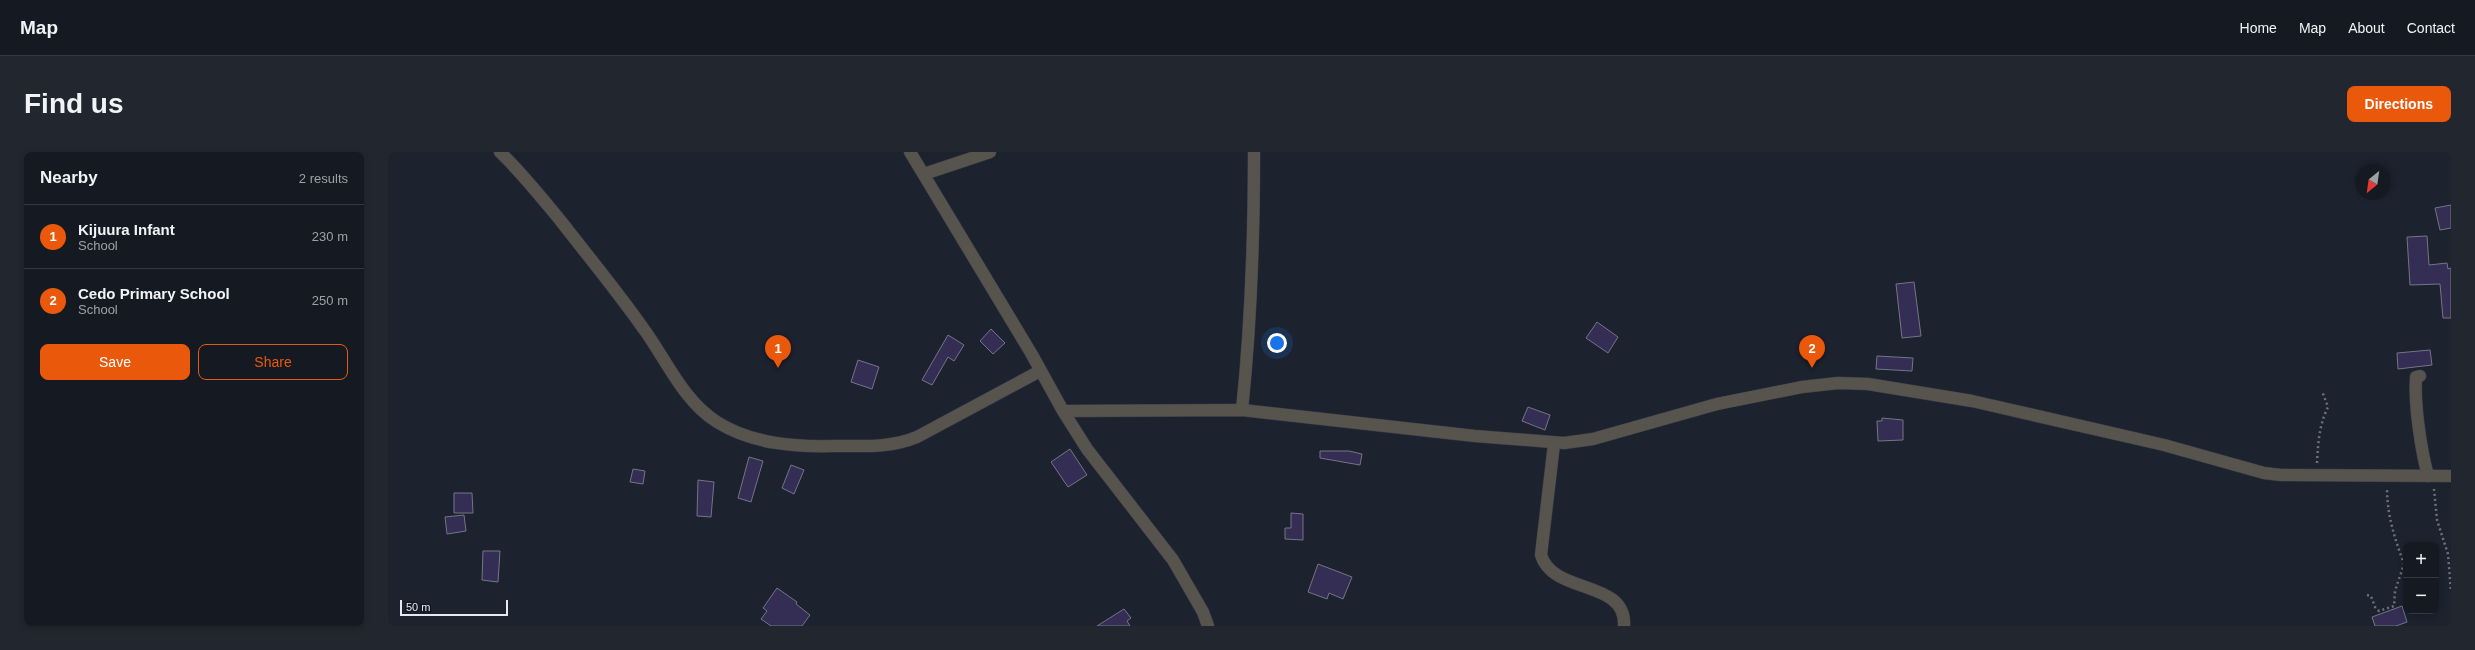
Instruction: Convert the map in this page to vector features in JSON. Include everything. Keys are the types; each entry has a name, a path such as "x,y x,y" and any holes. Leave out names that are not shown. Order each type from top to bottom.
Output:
{"street":[{"path":"500,152 536,190 606,275 647,333 677,381 701,409 718,423 749,436 799,447 898,444 917,437 1040,371"},
{"path":"910,152 1063,411 1095,460 1173,560 1203,612 1208,626"},
{"path":"924,174 990,152"},
{"path":"1242,410 1248,346 1254,225 1254,152"},
{"path":"2420,376 2416,377 2415,388 2420,438 2431,476"},
{"path":"1063,411 1242,410 1554,444 1593,439 1676,414 1802,387 1838,383 1868,384 1972,401 2164,445 2264,473 2451,476"},
{"path":"1554,444 1541,555 1548,568 1559,576 1611,597 1623,610 1624,626"}],"path":[{"path":"2314,475 2317,441 2322,419 2328,407 2322,391"},
{"path":"2367,595 2371,596 2375,608 2379,611 2394,606 2395,591 2404,564 2394,540 2387,503 2386,476"},
{"path":"2431,476 2437,520 2448,554 2451,592"}],"building":[{"path":"2451,205 2451,228 2440,230 2435,208"},
{"path":"2427,236 2429,265 2447,263 2448,269 2451,268 2451,318 2443,318 2440,284 2410,285 2407,237"},
{"path":"1914,282 1921,336 1902,338 1896,284"},
{"path":"1597,322 1618,337 1608,353 1586,338"},
{"path":"991,329 1005,343 993,354 980,341"},
{"path":"948,335 964,345 954,361 948,357 932,385 922,380"},
{"path":"2430,350 2432,365 2398,369 2397,353"},
{"path":"1877,356 1913,358 1912,371 1876,369"},
{"path":"858,360 879,367 872,389 851,382"},
{"path":"1528,407 1550,415 1545,430 1522,421"},
{"path":"1882,418 1903,420 1903,440 1878,441 1877,421 1882,421"},
{"path":"1070,449 1087,475 1068,487 1051,462"},
{"path":"1320,451 1349,451 1362,454 1360,465 1320,458"},
{"path":"749,457 763,461 751,502 738,498"},
{"path":"791,465 804,470 794,494 782,488"},
{"path":"633,469 645,471 643,484 630,482"},
{"path":"698,480 714,482 711,517 697,516"},
{"path":"454,493 472,493 473,513 454,513"},
{"path":"1291,513 1303,514 1303,540 1285,539 1285,528 1291,528"},
{"path":"464,515 466,531 447,534 445,517"},
{"path":"483,551 500,551 498,582 482,580"},
{"path":"1318,564 1352,577 1343,599 1329,593 1327,599 1308,592"},
{"path":"777,588 797,602 796,604 810,615 802,626 771,626 761,619 767,611 763,608"},
{"path":"2402,606 2403,614 2404,614 2407,622 2396,626 2375,626 2372,617"},
{"path":"1124,609 1131,618 1127,621 1130,626 1097,626"}],"place":[{"name":"Kijuura Infant","path":"778,368"},
{"name":"Cedo Primary School","path":"1812,368"}]}
